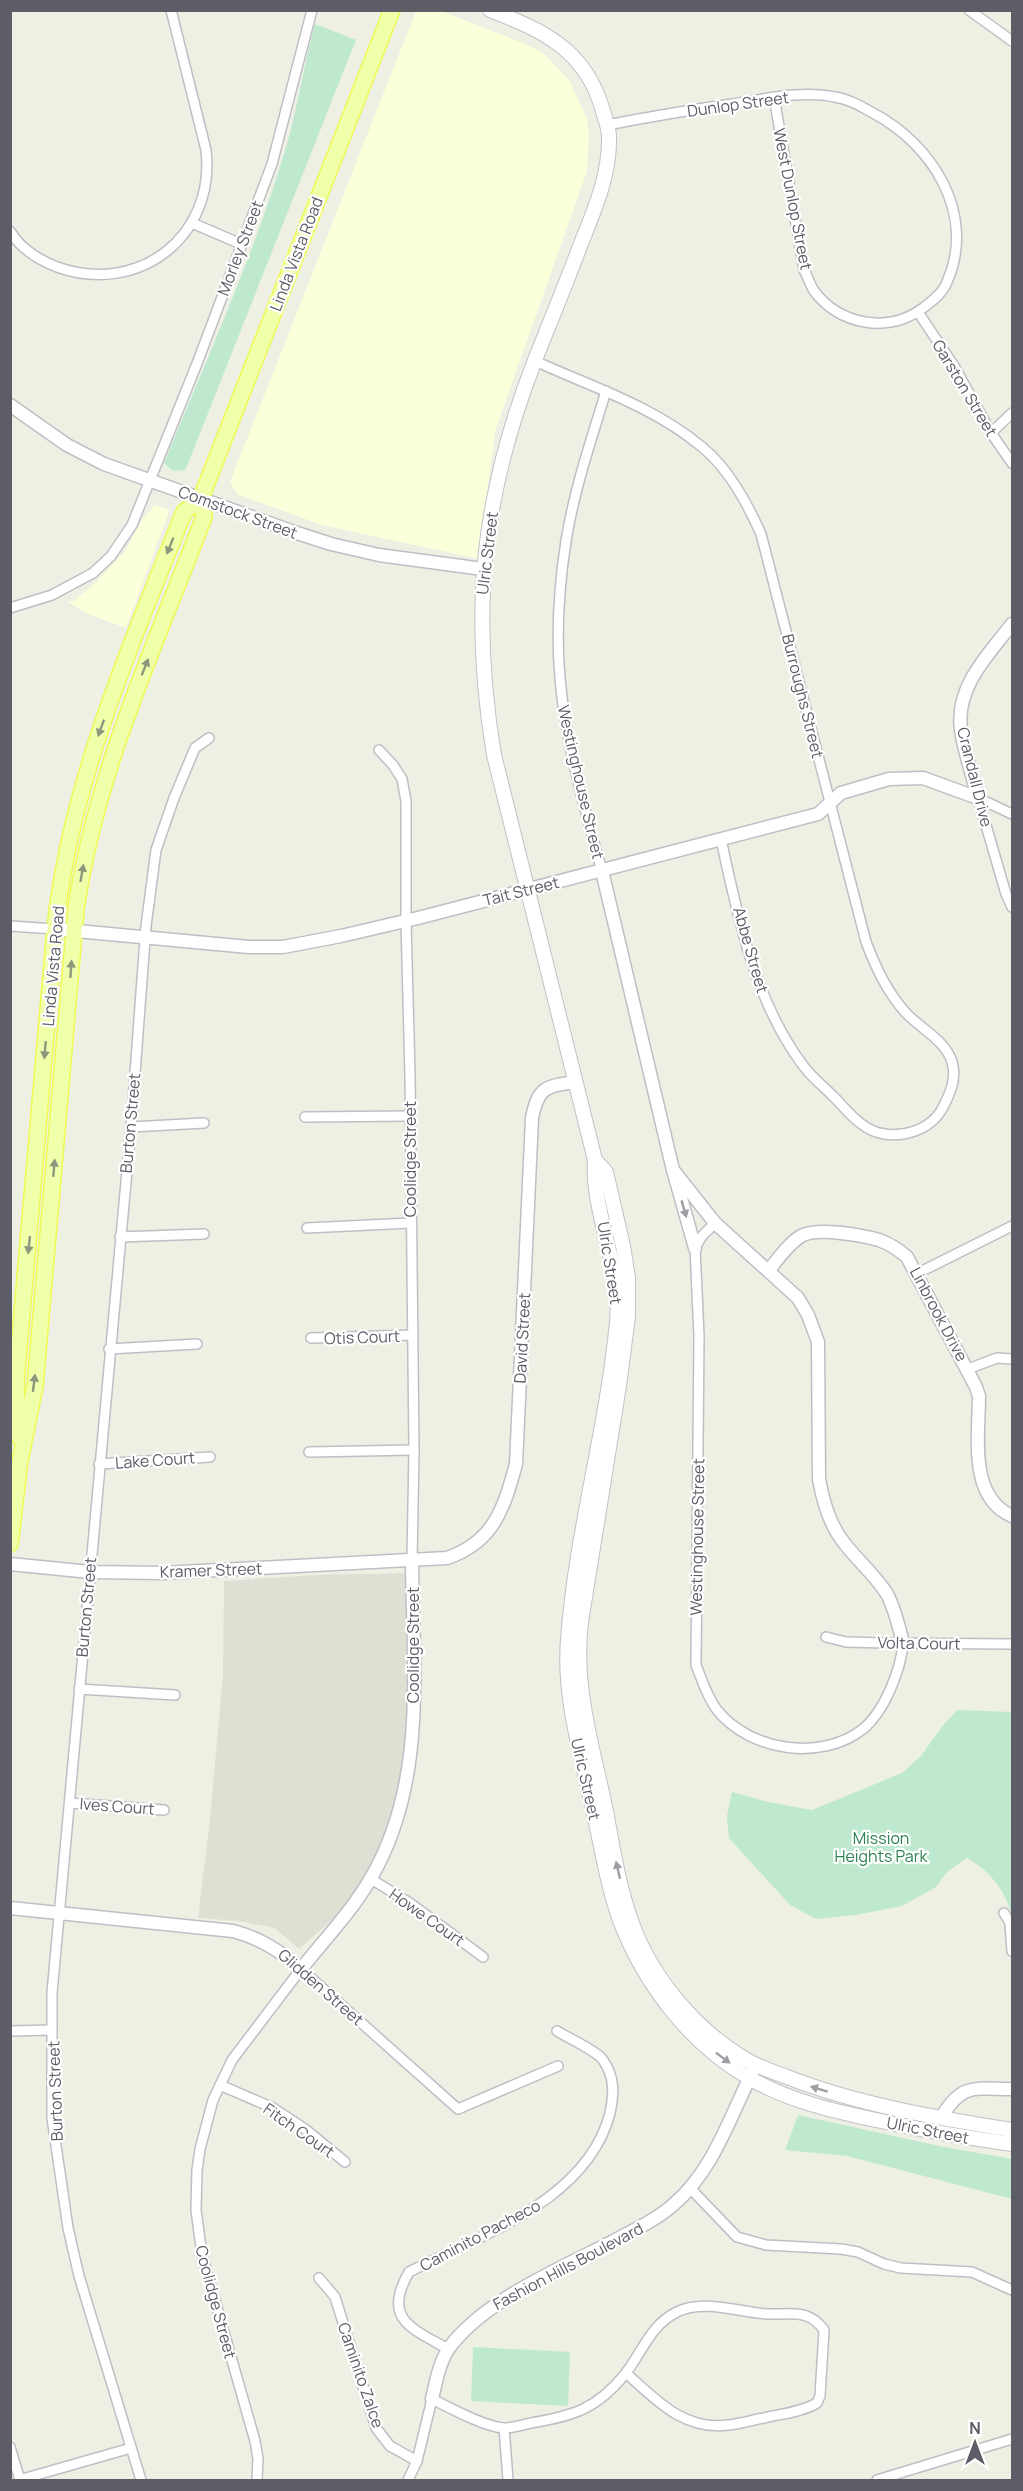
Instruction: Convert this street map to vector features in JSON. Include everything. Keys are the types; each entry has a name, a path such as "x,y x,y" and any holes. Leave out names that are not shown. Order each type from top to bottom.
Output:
{"main road":[{"name":"Linda Vista Road","path":"20,1461 16,1383 55,929 70,832 96,740 184,512 201,498 392,10"},
{"name":"Ulric Street","path":"490,10 531,26 562,46 585,68 599,98 609,135 608,158 602,188 535,361 506,444 494,498 483,569 481,631 487,711 499,779 595,1160 594,1176 618,1300 617,1322 568,1640 567,1677 577,1744 613,1896 624,1929 651,1985 680,2020 703,2042 807,2104 958,2137 1012,2144"},
{"name":"Linda Vista Road","path":"10,1544 20,1461 35,1386 74,931 85,856 107,769 132,699 204,517 201,498"},
{"name":"Ulric Street","path":"753,2072 941,2118 1012,2130"},
{"path":"908,2127 941,2118 958,2137"}],"street":[{"path":"10,231 16,240 41,261 75,273 104,275 131,271 167,252 188,231 205,193 208,168 206,150 171,10"},
{"name":"Morley Street","path":"10,609 52,596 93,573 111,556 132,525 272,164 312,10"},
{"path":"969,10 1012,41"},
{"name":"Dunlop Street","path":"607,125 774,97 834,96 850,100 893,123 909,136 933,164 956,223 956,252 947,284 934,300 918,312"},
{"name":"West Dunlop Street","path":"774,97 804,270 814,290 838,312 856,321 878,324 898,321 918,312"},
{"path":"192,223 241,244"},
{"name":"Garston Street","path":"918,312 954,366 991,432 1012,463"},
{"name":"Burroughs Street","path":"535,361 606,391 657,416 702,447 722,468 748,507 762,534 814,736 829,805 866,942 876,969 889,993 907,1014 943,1047 952,1060 954,1074 952,1091 938,1117"},
{"name":"Westinghouse Street","path":"606,391 577,489 566,540 558,612 560,678 567,730 673,1170 695,1248 699,1336 696,1665 718,1712 739,1730 782,1747 804,1749 829,1745 864,1728 885,1701 902,1655 903,1644"},
{"name":"Comstock Street","path":"10,405 67,445 104,464 294,532 350,549 396,558 483,569"},
{"path":"991,432 1012,413"},
{"name":"Crandall Drive","path":"1012,624 971,678 965,688 961,708 961,730 978,798 1006,894 1012,907"},
{"name":"Burton Street","path":"141,2481 79,2276 68,2228 52,2118 52,1993 131,1127 145,938 156,850 195,748 208,738"},
{"name":"Coolidge Street","path":"257,2481 258,2459 255,2441 202,2255 196,2210 200,2149 213,2100 246,2039 371,1880 395,1828 406,1788 412,1751 414,1450 405,921 406,801 402,779 379,750"},
{"name":"Tait Street","path":"10,926 249,947 283,947 405,921 818,814 841,793 889,779 923,778 978,798 1012,814"},
{"name":"Abbe Street","path":"721,839 755,974 770,1013 802,1065 864,1126 884,1134 903,1135 923,1128 938,1117"},
{"name":"David Street","path":"412,1562 447,1558 465,1552 477,1544 490,1529 507,1497 516,1464 532,1118 536,1098 548,1087 576,1082"},
{"path":"305,1117 410,1116"},
{"path":"131,1127 204,1123"},
{"path":"673,1170 715,1223 798,1298 808,1315 818,1342 819,1479 830,1519 844,1543 872,1573 888,1597 903,1644"},
{"path":"308,1228 410,1223"},
{"path":"695,1248 702,1236 715,1223"},
{"path":"918,1273 1012,1226"},
{"name":"Linbrook Drive","path":"769,1270 802,1235 821,1231 879,1240 898,1249 908,1257 968,1369 979,1396 980,1475 988,1496 1004,1512 1012,1516"},
{"path":"120,1237 204,1234"},
{"name":"Otis Court","path":"310,1338 413,1335"},
{"path":"109,1349 197,1344"},
{"path":"968,1369 997,1358 1012,1359"},
{"path":"309,1452 414,1450"},
{"name":"Lake Court","path":"99,1464 210,1457"},
{"name":"Kramer Street","path":"10,1564 90,1572 163,1573 412,1562"},
{"name":"Volta Court","path":"826,1637 846,1642 1012,1644"},
{"path":"79,1689 175,1695"},
{"name":"Ives Court","path":"70,1803 164,1810"},
{"name":"Howe Court","path":"371,1880 435,1920 483,1957"},
{"name":"Glidden Street","path":"10,1908 233,1931 254,1936 276,1948 301,1968 458,2109 558,2066"},
{"path":"1005,1913 1010,1923 1012,1951"},
{"path":"10,2031 52,2030"},
{"name":"Caminito Pacheco","path":"448,2349 408,2326 398,2308 398,2291 409,2272 537,2207 569,2182 595,2150 608,2120 614,2092 612,2078 602,2059 557,2031"},
{"name":"Fashion Hills Boulevard","path":"408,2481 417,2461 440,2368 448,2349 492,2306 653,2220 690,2188 707,2168 753,2072"},
{"name":"Fitch Court","path":"220,2085 273,2108 305,2129 345,2162"},
{"path":"941,2118 956,2096 966,2090 1012,2089"},
{"path":"690,2188 737,2237 766,2246 841,2249 858,2252 884,2264 901,2268 972,2272 1012,2290"},
{"name":"Caminito Zalce","path":"319,2278 335,2296 376,2428 390,2446 417,2461"},
{"path":"432,2399 475,2419 504,2428 578,2414 603,2396 626,2373 645,2341 656,2328 676,2312 694,2307 806,2314 816,2319 824,2330 820,2396 817,2403 727,2425 709,2426 670,2413 626,2373"},
{"path":"504,2428 508,2481"},
{"path":"877,2481 1012,2439"},
{"path":"10,2447 20,2480 131,2448"}],"shaded area":[{"path":"416,11 441,11 543,53 569,80 587,119 589,135 587,171 495,431 479,559 322,525 237,494 230,482"},
{"path":"155,505 168,509 168,515 126,628 88,614 68,602 74,601 99,579 125,551 142,520"},
{"path":"406,1573 410,1728 406,1778 375,1864 335,1917 299,1949 275,1928 238,1921 198,1918 210,1819 223,1675 224,1581 315,1575"}],"green space":[{"path":"315,24 356,40 187,466 185,470 173,471 164,463 230,305 274,185 291,129"},
{"name":"Mission Heights Park","path":"957,1710 1012,1712 1012,1916 1006,1898 996,1882 967,1858 947,1872 936,1887 902,1906 856,1915 816,1919 790,1905 729,1838 727,1816 732,1792 768,1802 812,1810 902,1773 921,1756"},
{"path":"798,2115 944,2147 1012,2159 1012,2199 847,2156 785,2150"},
{"path":"473,2347 570,2352 568,2406 471,2401"}]}
